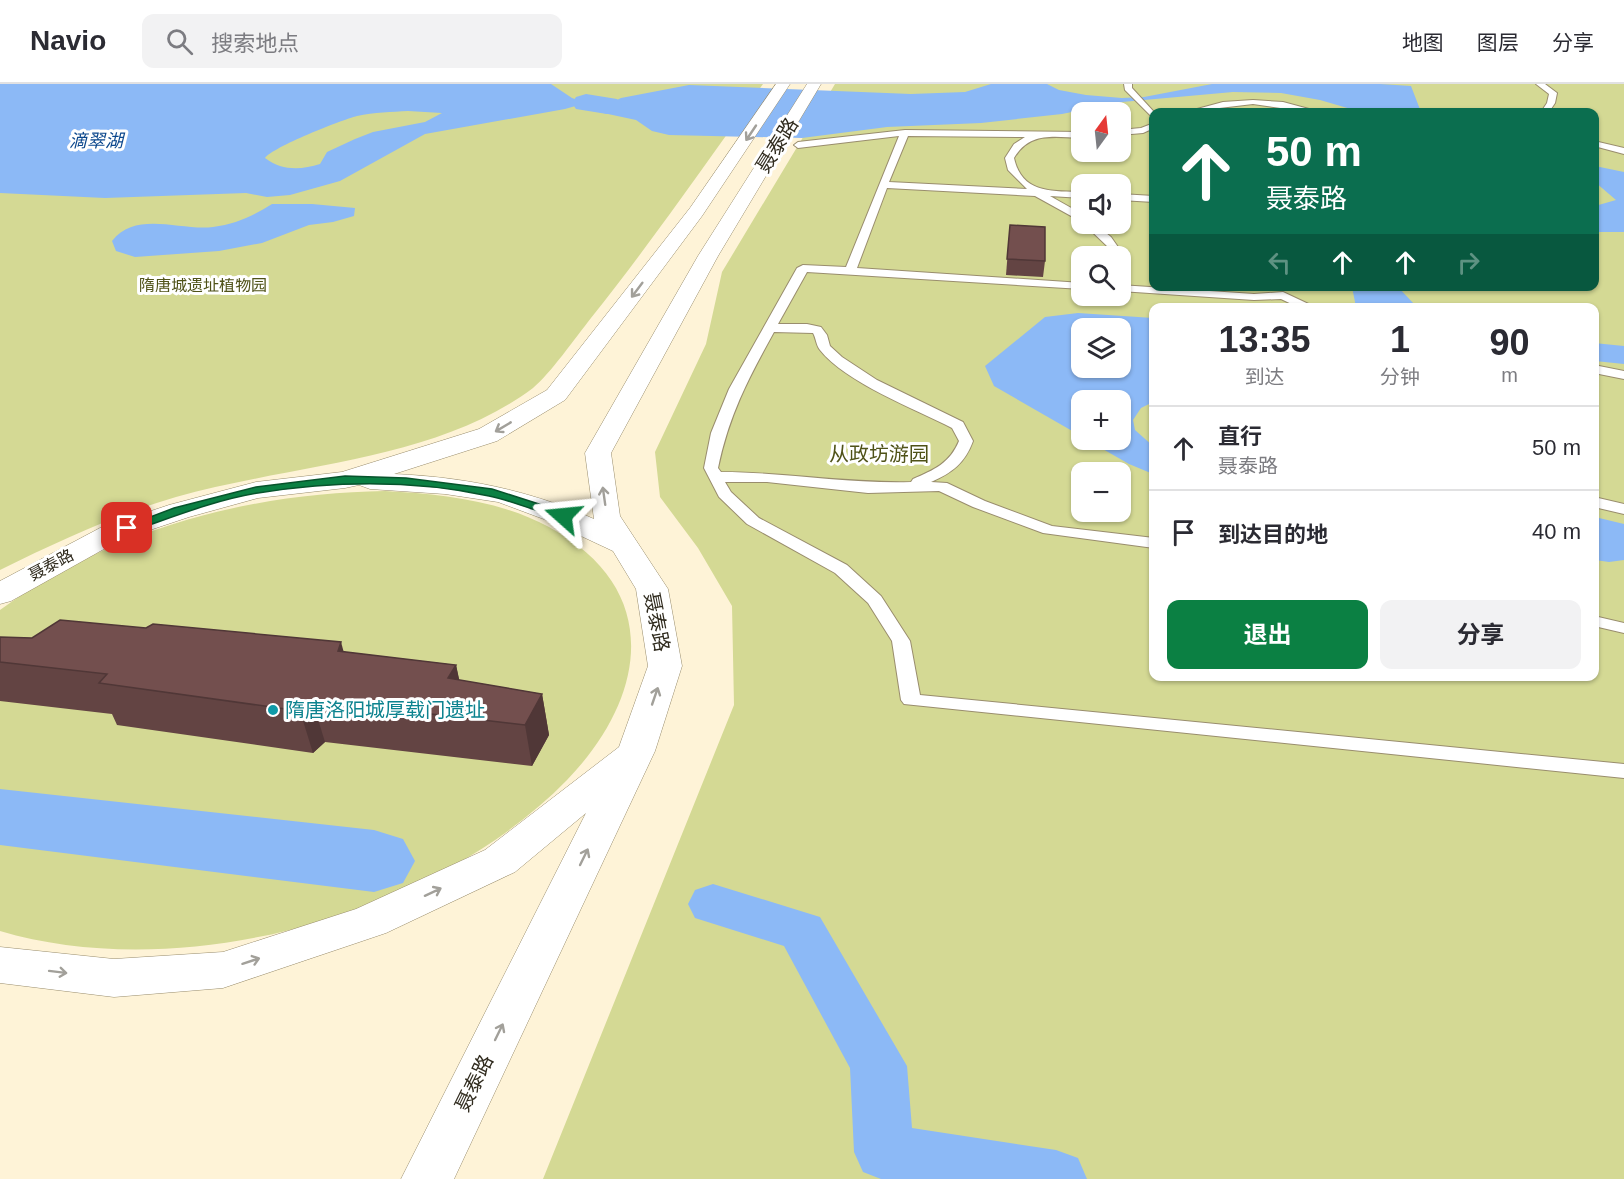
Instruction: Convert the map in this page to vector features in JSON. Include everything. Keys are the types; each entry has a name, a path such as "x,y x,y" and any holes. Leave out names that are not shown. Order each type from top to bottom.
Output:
{"main road":[{"name":"聂泰路","path":"0,594 110,534 178,511 256,490 345,480 488,435 556,395 696,212 783,84"},
{"name":"聂泰路","path":"427,1179 636,752 665,666 652,589 606,516 598,453 714,246 814,84"},
{"path":"345,480 406,482 492,493 563,516 624,545"},
{"path":"0,965 114,978 223,970 370,921 500,861 636,752"}],"lane":[{"path":"1128,84 1128,88 1149,111"},
{"path":"1540,84 1553,93 1548,108"},
{"path":"1205,108 1223,103 1251,101 1278,103 1299,108"},
{"path":"1131,131 1149,127"},
{"path":"850,271 905,132"},
{"path":"798,145 905,132 1071,135"},
{"path":"1037,133 1014,147 1009,158 1011,171 1025,185 1071,212"},
{"path":"1599,144 1624,151"},
{"path":"883,185 1071,194"},
{"path":"1131,198 1149,199"},
{"path":"1102,234 1112,246"},
{"path":"1071,285 803,268 736,389 718,433 711,468 724,494 753,521 841,569 875,600 901,641 910,700 1624,771"},
{"path":"1065,285 1071,281"},
{"path":"1131,289 1149,290"},
{"path":"1165,291 1254,297 1281,291 1302,303"},
{"path":"769,328 807,327 817,330 821,334 824,347 837,360 872,382 958,425 966,441 960,458 944,471 905,487"},
{"path":"1599,370 1624,375"},
{"path":"715,477 767,477 868,488 942,486 979,504 1049,530 1149,542"},
{"path":"1599,503 1624,509"},
{"path":"1599,622 1624,628"}],"green space":[{"name":"隋唐城遗址植物园","path":"0,84 763,84 635,261 555,365 533,388 494,413 452,432 407,446 361,458 220,486 153,504 64,539 0,570"},
{"name":"从政坊游园","path":"835,84 1624,84 1624,1179 543,1179 734,705 732,606 698,548 660,497 655,452 706,344 722,272"},
{"path":"385,491 469,500 510,510 549,527 586,552 611,580 626,612 631,645 627,679 614,714 594,748 567,780 512,828 448,869 378,902 302,927 225,943 147,949 71,946 0,931 0,610 43,582 88,558 135,537 184,521 233,508 284,499 334,493"}],"water":[{"name":"滴翠湖","path":"0,84 551,84 572,98 586,103 565,109 425,134 340,181 290,195 267,197 246,193 105,198 0,193","holes":["408,111 442,113 425,122 373,132 355,139 327,152 320,164 313,166 285,167 265,158 293,141 357,116"]},
{"path":"991,84 1047,84 1059,90 1122,98 1144,97 1212,84 1380,84 1411,86 1419,108 1347,108 1281,93 1233,92 1122,102 1071,102 1071,112 1062,114 981,123 887,127 802,138 669,135 652,131 636,120 594,111 621,98 689,85 911,94 965,92"},
{"path":"1599,167 1624,172 1624,232 1599,232 1599,205 1616,200 1599,185"},
{"path":"272,204 312,204 355,208 354,216 309,225 262,243 219,251 135,257 116,251 112,241 133,226 159,224 213,227 237,222"},
{"path":"1353,291 1402,291 1413,303 1355,303"},
{"path":"1078,313 1149,318 1149,404 1141,408 1133,420 1135,430 1149,442 1149,472 1104,450 1131,450 1131,390 1071,390 1071,430 994,386 985,366 1045,317"},
{"path":"1599,344 1624,346 1624,364 1599,361"},
{"path":"1599,518 1624,524 1624,560 1599,561"}],"building":[{"path":"1010,225 1045,227 1045,261 1007,259"},
{"path":"60,620 146,628 153,624 341,642 338,651 456,665 448,678 542,694 525,725 312,700 300,711 99,683 107,674 0,662 0,637 32,638"}],"waterway":[{"path":"586,103 607,105"},
{"path":"0,817 374,861"},
{"path":"713,904 802,931 878,1066 884,1152 1056,1179"}],"place":[{"name":"隋唐洛阳城厚载门遗址","path":"273,710"}],"route":[{"path":"127,528 178,511 256,490 345,480 406,482 492,493 563,516"}]}
